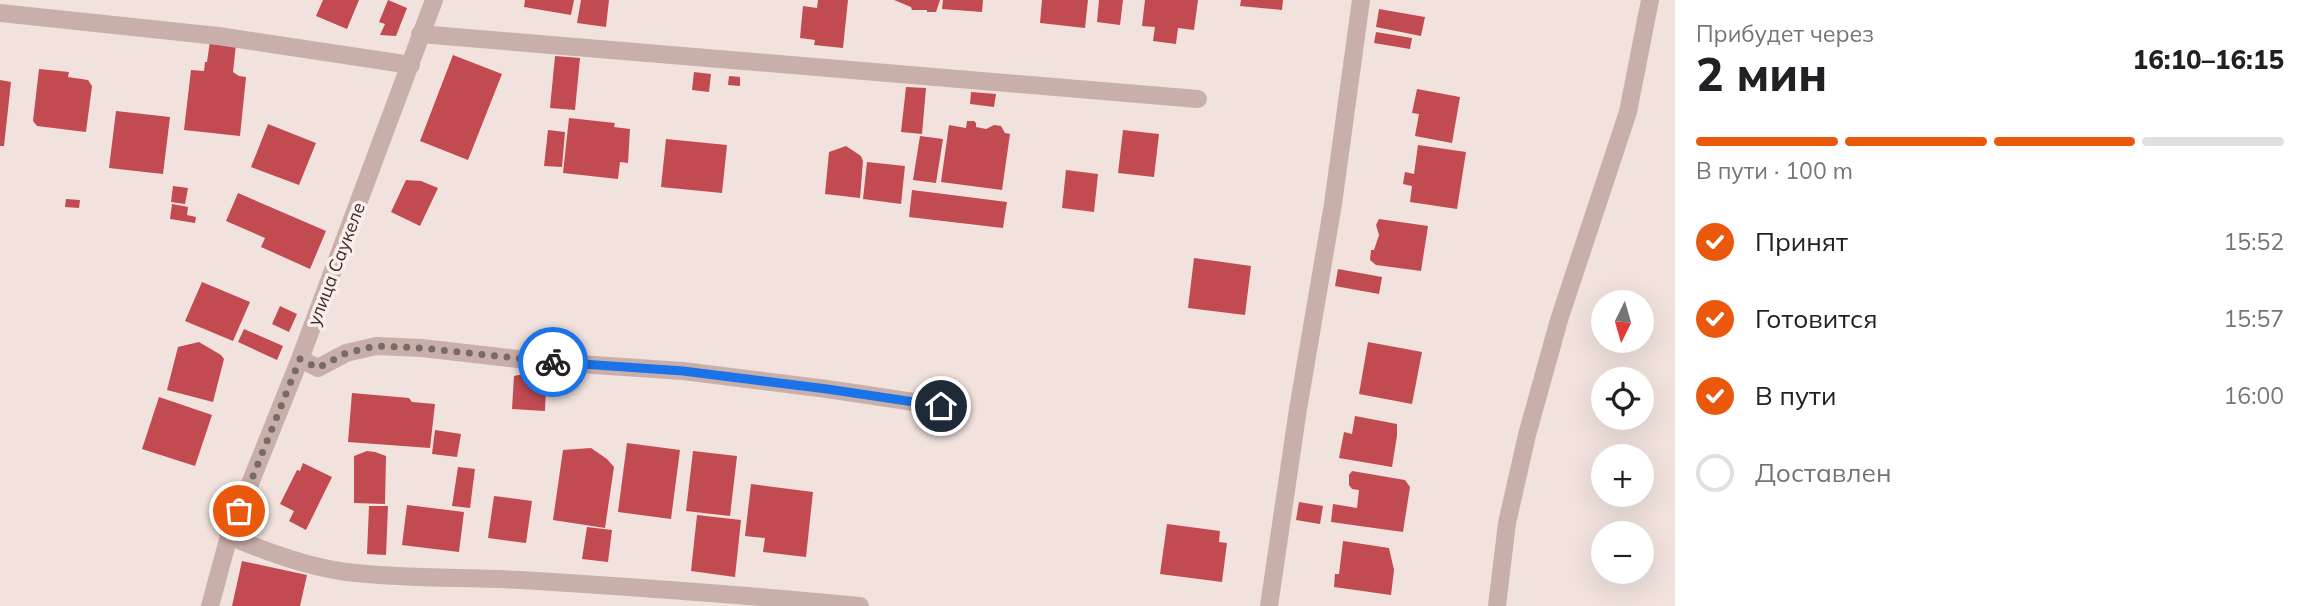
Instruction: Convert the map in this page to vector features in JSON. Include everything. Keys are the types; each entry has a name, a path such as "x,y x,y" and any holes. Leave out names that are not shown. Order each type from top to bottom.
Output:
{"street":[{"name":"улица Саукеле","path":"210,606 229,536 300,359 434,0"},
{"path":"1269,606 1298,409 1333,204 1361,0"},
{"path":"1497,606 1507,523 1527,435 1559,320 1628,112 1650,0"},
{"path":"0,13 218,36 411,65"},
{"path":"420,34 1198,99"},
{"path":"300,359 318,368 346,353 376,346 422,348 535,361 683,371 941,406"},
{"path":"229,536 265,551 343,571 409,577 517,580 655,589 860,606"}],"building":[{"path":"323,0 359,0 347,29 316,16"},
{"path":"388,0 407,8 396,36 380,35 385,24 379,22"},
{"path":"525,0 574,0 571,15 524,7"},
{"path":"581,0 609,0 606,27 577,23"},
{"path":"818,0 848,0 843,48 814,45 815,40 800,38 803,6 817,8"},
{"path":"894,0 940,0 936,12 927,12 912,10 911,7"},
{"path":"943,0 983,0 982,12 942,9"},
{"path":"1042,0 1088,0 1085,28 1040,23"},
{"path":"1099,0 1123,0 1120,25 1097,22"},
{"path":"1145,0 1198,0 1194,30 1178,28 1176,44 1153,41 1155,27 1142,26"},
{"path":"1241,0 1283,0 1282,10 1240,6"},
{"path":"1379,9 1425,17 1421,36 1376,27"},
{"path":"1376,32 1412,38 1410,49 1374,43"},
{"path":"210,41 236,44 233,72 246,77 240,136 184,130 191,70 204,71"},
{"path":"453,55 502,74 468,160 420,141"},
{"path":"555,56 580,58 575,110 550,108"},
{"path":"39,69 69,72 68,77 88,80 92,86 86,132 37,126 33,121"},
{"path":"694,72 711,74 709,92 692,90"},
{"path":"729,76 740,77 740,86 728,85"},
{"path":"0,80 11,82 4,146 0,146"},
{"path":"906,87 926,88 922,134 901,132"},
{"path":"1417,89 1460,97 1452,143 1415,136 1419,114 1412,113"},
{"path":"971,92 996,94 994,107 970,104"},
{"path":"116,111 170,117 163,174 109,168"},
{"path":"569,118 615,123 614,127 630,129 628,163 620,162 618,179 563,173"},
{"path":"967,121 974,121 976,127 986,129 994,125 1001,126 1005,133 1010,134 1002,190 941,182 949,125 966,128"},
{"path":"268,124 316,143 299,185 251,167"},
{"path":"548,130 565,132 562,167 544,166"},
{"path":"1123,130 1159,134 1154,177 1118,173"},
{"path":"920,136 943,139 936,183 913,180"},
{"path":"666,139 727,145 722,193 661,187"},
{"path":"1418,145 1466,152 1457,209 1410,202 1412,186 1403,184 1405,172 1414,174"},
{"path":"846,146 861,156 863,161 860,198 825,194 829,152"},
{"path":"867,162 905,166 901,204 863,199"},
{"path":"1066,170 1098,174 1094,212 1062,208"},
{"path":"406,180 421,181 438,188 420,226 391,212"},
{"path":"173,186 188,188 185,204 171,202"},
{"path":"912,190 1007,202 1003,228 909,217"},
{"path":"238,193 326,231 310,269 261,247 265,238 226,221"},
{"path":"66,199 80,200 79,208 65,207"},
{"path":"172,204 188,207 187,215 196,217 195,223 170,219"},
{"path":"1379,219 1428,226 1421,271 1376,265 1370,260 1371,250 1374,250 1379,235 1376,225"},
{"path":"1194,258 1251,266 1245,315 1188,308"},
{"path":"1338,269 1382,277 1379,294 1335,286"},
{"path":"202,282 250,302 233,341 185,321"},
{"path":"280,306 297,314 289,332 272,324"},
{"path":"244,329 283,346 277,360 238,342"},
{"path":"199,342 224,359 213,402 167,390 178,347"},
{"path":"1368,342 1422,352 1412,404 1359,394"},
{"path":"528,373 542,376 546,384 545,411 512,409 514,376"},
{"path":"352,393 409,398 412,402 435,404 430,448 348,442"},
{"path":"159,397 212,415 195,466 142,449"},
{"path":"1355,416 1397,424 1392,467 1339,458 1344,432 1352,434"},
{"path":"435,430 461,434 457,457 432,454"},
{"path":"627,443 680,450 671,519 618,512"},
{"path":"591,448 614,467 605,528 553,520 563,450"},
{"path":"367,451 386,456 385,504 354,503 354,456"},
{"path":"693,451 737,456 730,516 686,511"},
{"path":"303,463 332,477 306,530 289,521 294,511 280,504"},
{"path":"458,467 475,469 470,508 452,506"},
{"path":"1352,471 1405,480 1410,487 1403,532 1331,522 1333,504 1357,508 1359,490 1352,489 1349,485"},
{"path":"751,484 813,492 806,557 763,552 765,538 745,536"},
{"path":"494,496 532,501 526,543 488,538"},
{"path":"1299,502 1323,506 1320,524 1296,520"},
{"path":"407,505 464,512 459,552 402,545"},
{"path":"369,506 388,506 386,555 367,554"},
{"path":"697,515 741,520 735,577 691,571"},
{"path":"1167,524 1220,531 1219,542 1227,543 1222,582 1160,574"},
{"path":"587,527 612,530 608,562 582,559"},
{"path":"1343,541 1389,548 1394,570 1391,595 1334,587 1335,574 1339,574"},
{"path":"242,561 307,575 300,606 232,606"}],"way so far":[{"path":"239,511 300,359 318,368 346,353 376,346 422,348 553,362"}],"route":[{"path":"553,362 683,371 941,406"}]}
